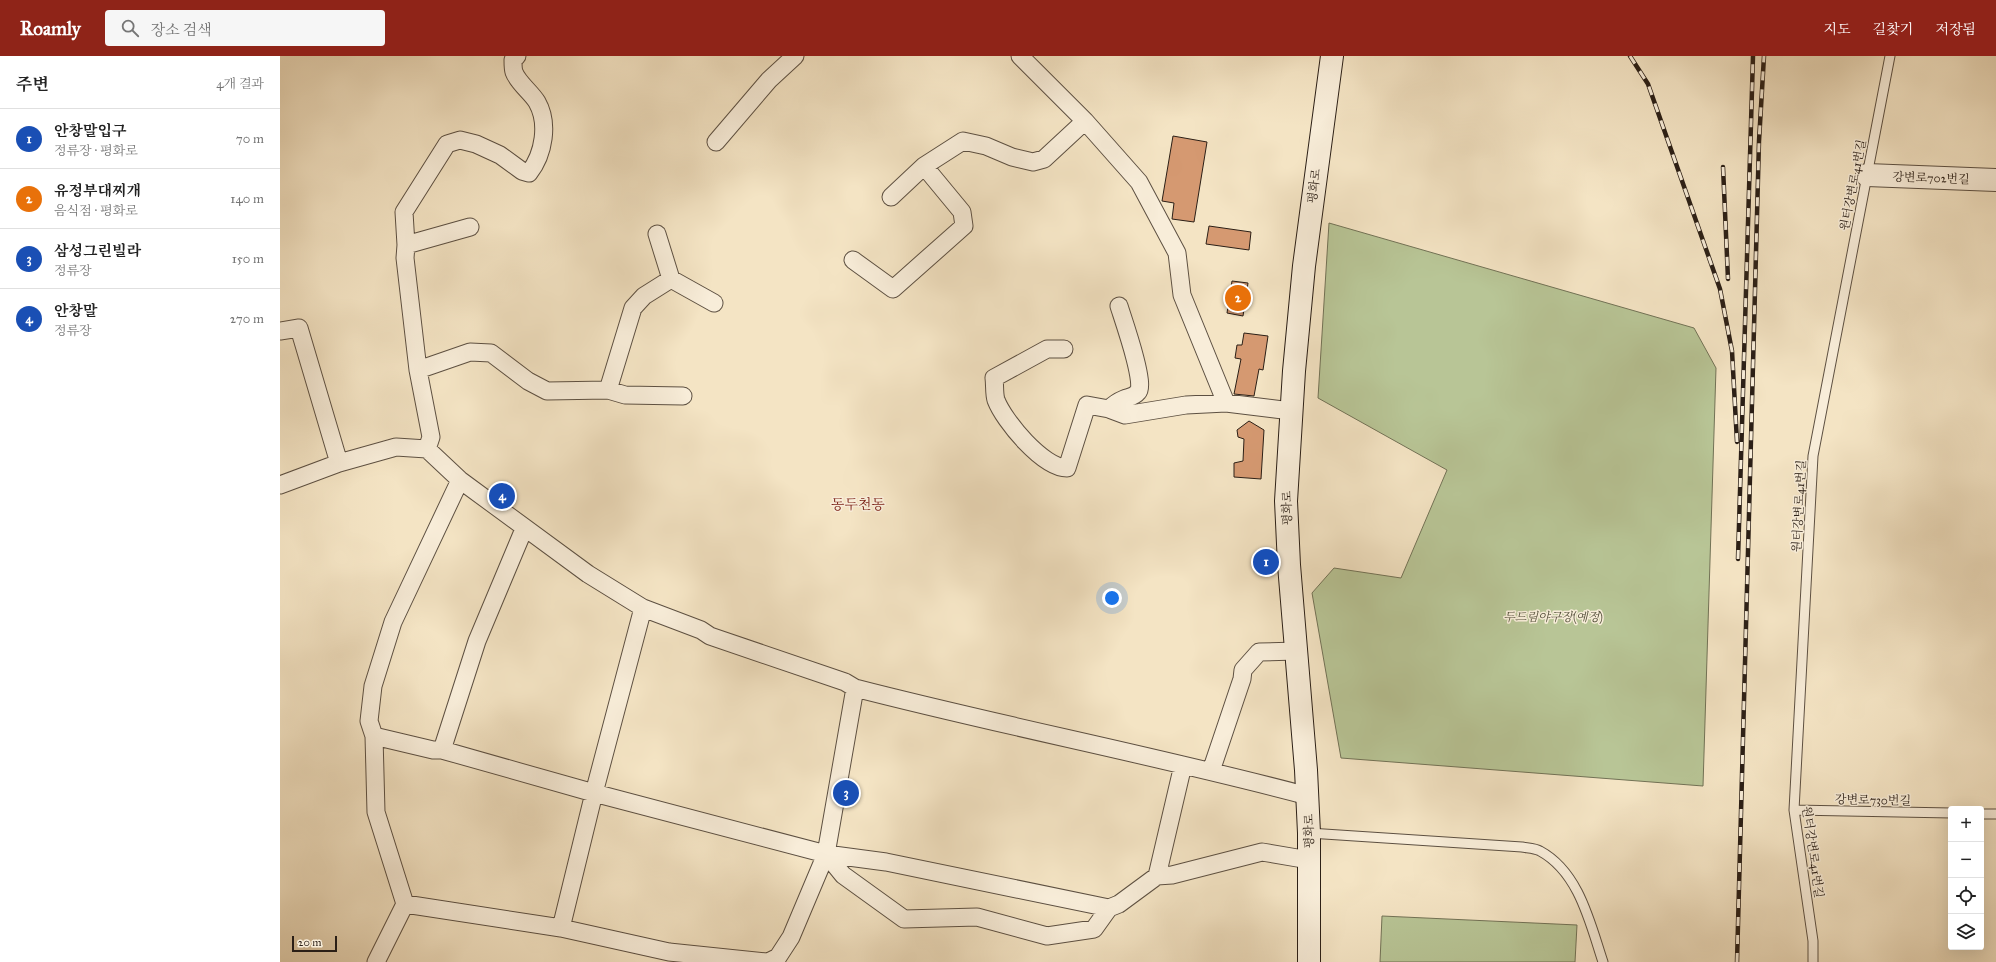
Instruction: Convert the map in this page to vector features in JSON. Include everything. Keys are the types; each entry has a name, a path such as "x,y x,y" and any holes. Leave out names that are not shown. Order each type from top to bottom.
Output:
{"main road":[{"name":"평화로","path":"1310,962 1310,833 1289,565 1286,501 1291,411 1304,266 1332,56"},
{"name":"강변로702번길","path":"1867,175 1996,180"}],"street":[{"path":"428,449 431,437 418,370 405,258 406,246 404,212 447,144 460,140 476,144 500,156 522,171 529,173 536,164 544,140 543,119 537,103 514,72 513,60 517,56"},
{"path":"716,142 769,80 795,56"},
{"path":"1020,56 1085,121 1139,182 1177,253 1182,295 1226,403"},
{"path":"891,196 924,166 963,142 986,146 1033,162 1044,159 1085,121"},
{"path":"853,260 893,290 964,226 962,212 924,166"},
{"path":"406,246 470,227"},
{"path":"657,234 672,279 714,303"},
{"path":"608,390 633,308 644,296 672,279"},
{"path":"1108,409 1124,399 1133,396 1139,392 1141,388 1140,376 1120,306"},
{"path":"280,331 299,328 339,463"},
{"path":"1064,348 1047,349 994,378 996,399 1009,422 1040,456 1059,468 1067,468 1087,405 1108,409 1125,415 1186,405 1226,403 1291,411"},
{"path":"418,370 470,352 491,353 528,381 547,391 608,390 625,395 683,396"},
{"path":"280,485 339,463 396,447 428,449 460,480 524,529 588,574 643,608 702,630 710,636 846,682 855,688 951,713 1211,771 1308,796"},
{"path":"376,962 405,904 376,812 374,736 369,721 373,686 393,622 460,480"},
{"path":"442,750 477,641 524,529"},
{"path":"561,928 594,793 643,608"},
{"path":"1211,771 1242,679 1243,670 1259,652 1297,652"},
{"path":"405,904 561,928 669,957 768,962 778,957 791,937 826,854 855,688"},
{"path":"374,736 433,750 442,750 594,793 826,854 886,862 1109,908"},
{"path":"1157,876 1183,765"},
{"path":"826,854 843,875 904,920 977,917 1047,936 1094,929 1109,908 1119,904 1157,876 1172,875 1262,852 1309,860"}],"lane":[{"name":"원터강변로41번길","path":"1813,962 1813,940 1794,810 1813,456 1890,56"},
{"name":"강변로730번길","path":"1794,810 1948,814"},
{"path":"1984,814 1996,814"},
{"path":"1310,833 1522,847 1539,850 1563,870 1574,886 1603,962"}],"green space":[{"name":"두드림야구장(예정)","path":"1329,223 1694,328 1716,368 1703,786 1341,758 1312,593 1334,568 1401,578 1447,470 1318,398"},
{"path":"1382,916 1577,925 1575,962 1380,962"}],"building":[{"path":"1173,136 1207,142 1194,222 1172,219 1174,203 1162,201"},
{"path":"1209,226 1251,232 1249,250 1206,244"},
{"path":"1232,281 1248,283 1243,316 1227,313"},
{"path":"1244,333 1268,336 1263,370 1259,369 1254,396 1234,394 1241,359 1235,358 1237,345 1242,345"},
{"path":"1249,421 1264,430 1261,479 1234,477 1234,463 1243,461 1244,439 1238,437 1237,430"}],"railway":[{"path":"1630,56 1648,84 1720,289 1732,351 1737,442"},
{"path":"1738,559 1753,56"},
{"path":"1737,962 1759,141 1764,56"},
{"path":"1723,167 1728,279"}],"place":[{"name":"유정부대찌개","path":"1238,298"},
{"name":"안창말","path":"502,496"},
{"name":"안창말입구","path":"1266,562"},
{"name":"삼성그린빌라","path":"846,793"}],"district":[{"name":"동두천동","path":"858,504"}]}
